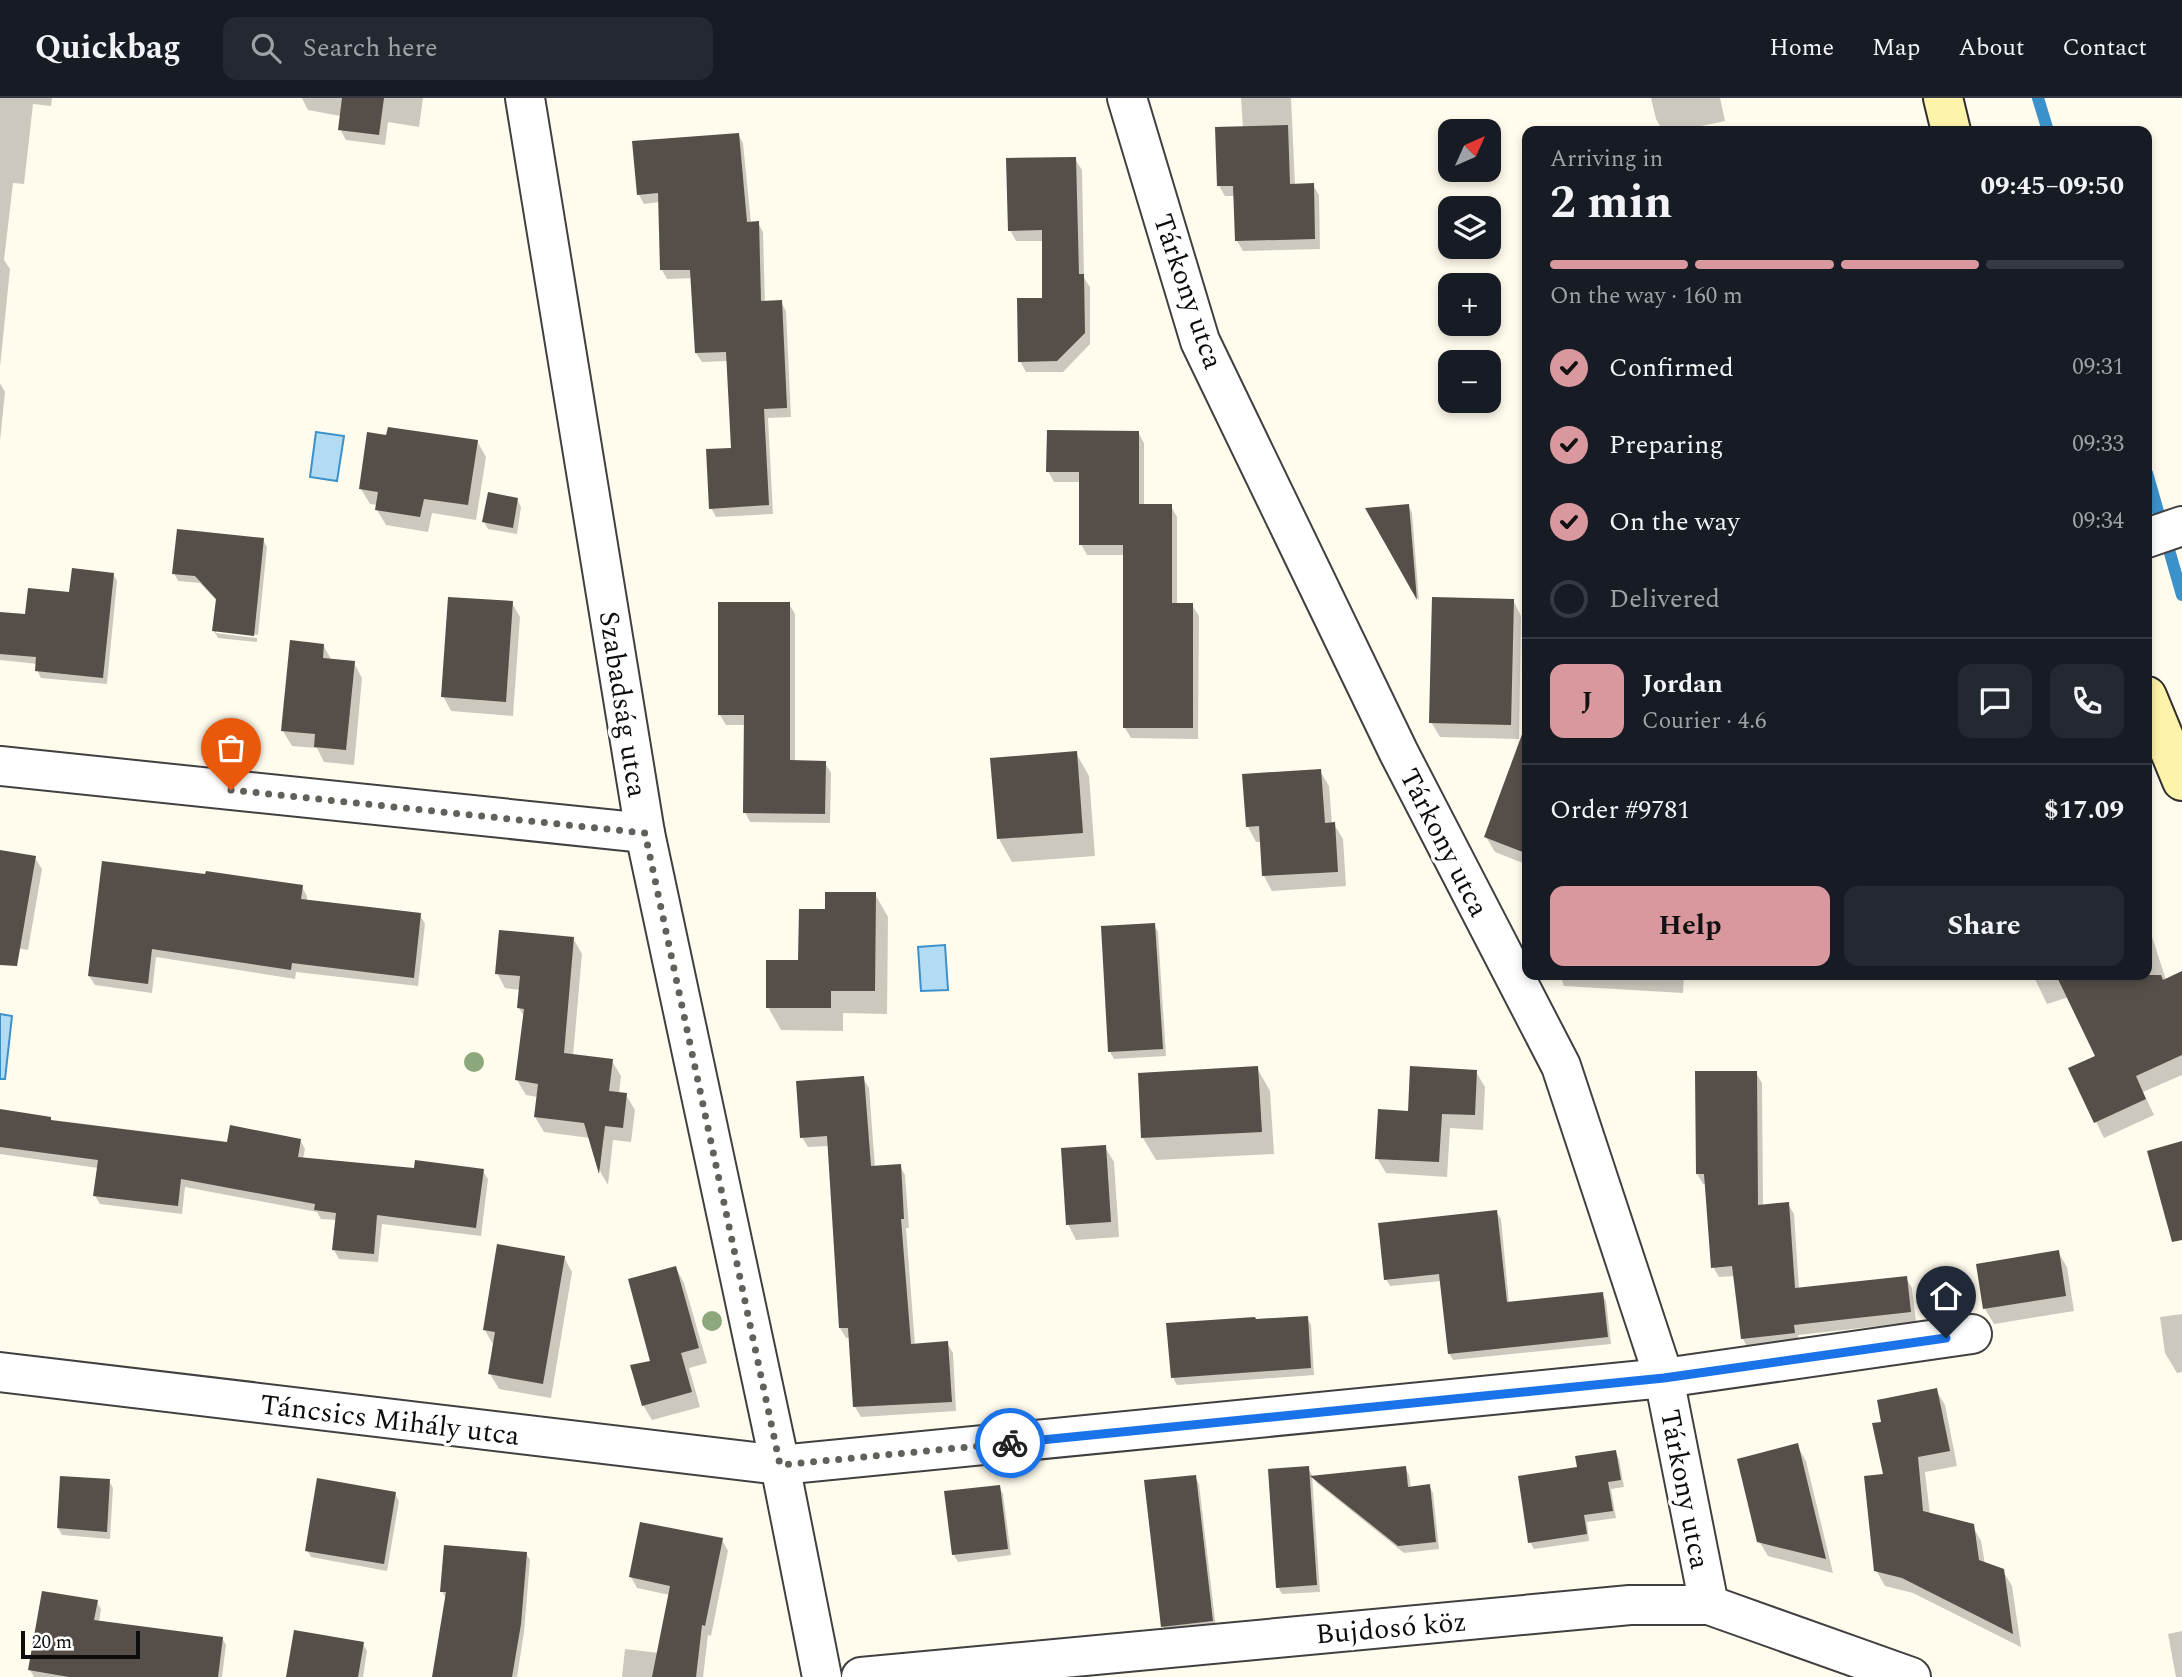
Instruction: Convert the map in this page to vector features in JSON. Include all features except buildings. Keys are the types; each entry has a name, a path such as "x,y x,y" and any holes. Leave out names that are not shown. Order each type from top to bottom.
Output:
{"main road":[{"path":"1943,98 1950,126"},
{"path":"2152,708 2182,781"}],"street":[{"name":"Szabadság utca","path":"524,98 645,833 780,1465 822,1677"},
{"name":"Tárkony utca","path":"1128,98 1200,341 1399,752 1561,1066 1664,1378 1709,1605"},
{"path":"2152,536 2182,526"},
{"path":"0,766 645,833"},
{"name":"Táncsics Mihály utca","path":"0,1372 780,1465 1664,1378 1972,1334"},
{"name":"Bujdosó köz","path":"861,1677 1630,1605 1709,1605 1911,1677"}],"water":[{"path":"316,432 344,436 337,481 310,477"},
{"path":"945,945 948,990 921,991 918,947"},
{"path":"0,1014 12,1016 5,1079 0,1079"}],"waterway":[{"path":"2038,98 2046,126"},
{"path":"2152,490 2182,595"}],"way so far":[{"path":"231,790 645,833 780,1465 1010,1443"}],"route":[{"path":"1010,1443 1664,1378 1946,1338"}]}
